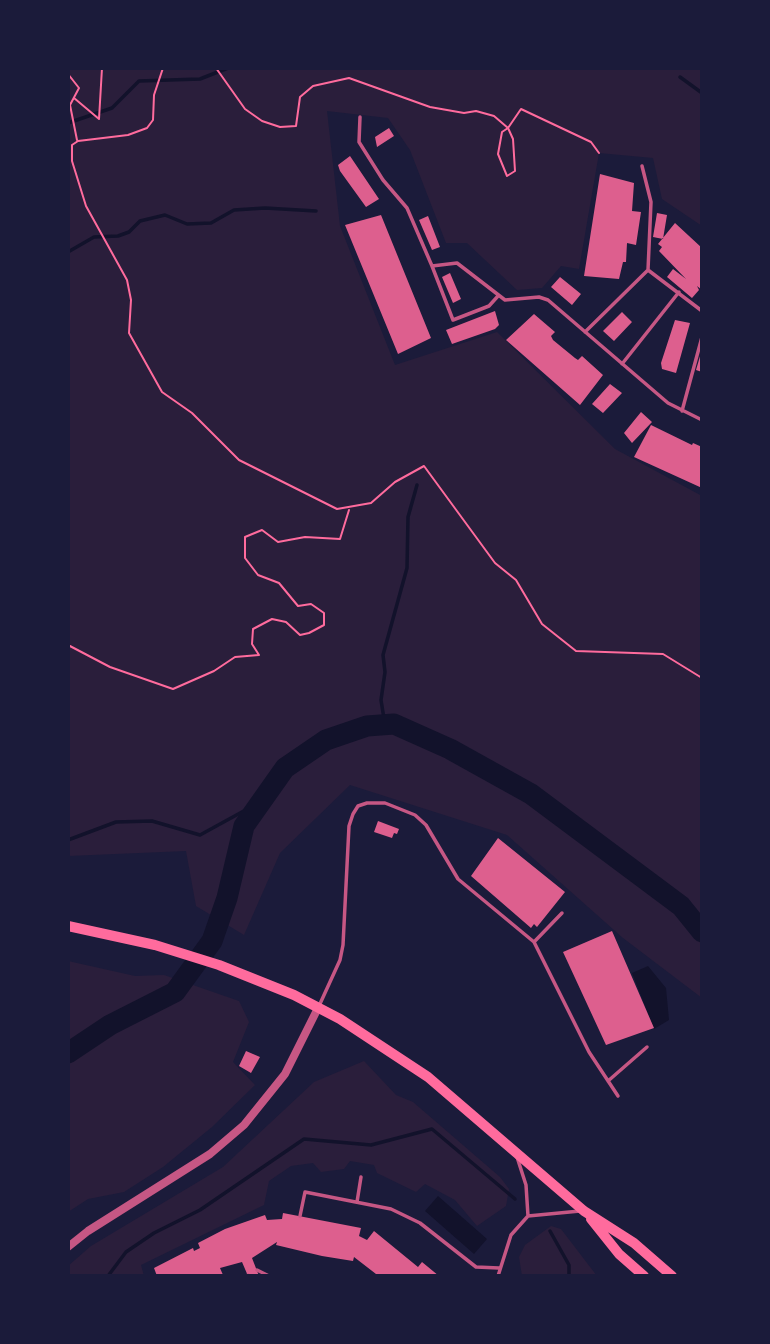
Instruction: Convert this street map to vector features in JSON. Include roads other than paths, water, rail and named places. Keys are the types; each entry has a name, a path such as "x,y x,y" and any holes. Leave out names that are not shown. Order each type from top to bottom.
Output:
{"main road":[{"path":"68,926 155,945 259,981 318,1008 404,1059 584,1211 634,1243 672,1276"},
{"path":"584,1211 619,1254 644,1276"}],"street":[{"path":"68,1247 88,1231 211,1154 244,1125 285,1074 318,1008"}],"lane":[{"path":"360,117 359,142 383,180 407,208 453,320 489,306 498,295"},
{"path":"585,332 648,270 651,202 642,166"},
{"path":"432,266 457,263 498,295 510,300 543,298 682,411 702,420"},
{"path":"648,270 702,311"},
{"path":"622,364 679,292"},
{"path":"682,411 702,337"},
{"path":"318,1008 340,960 343,945 349,826 358,806 385,803 415,816 433,835 458,879 534,942 589,1052 618,1096"},
{"path":"534,942 562,913"},
{"path":"608,1081 647,1047"},
{"path":"511,1147 522,1167 528,1216"},
{"path":"357,1202 361,1177"},
{"path":"300,1216 305,1192 391,1209 420,1223 475,1267 499,1268"},
{"path":"498,1276 511,1235 528,1216 584,1211"},
{"path":"257,1270 269,1276"}],"waterway":[{"path":"68,123 112,108 139,81 200,79 228,68"},
{"path":"680,77 702,93"},
{"path":"68,252 94,237 118,236 129,232 140,221 165,215 187,224 211,223 234,210 265,208 316,211"},
{"path":"385,725 381,700 385,672 383,655 407,568 408,517 417,485"},
{"path":"68,1053 110,1025 175,992 212,941 227,898 244,826 285,768 326,740 367,726 394,724 450,749 531,794 681,906 702,932"},
{"path":"68,840 116,822 152,821 200,835 262,801"},
{"path":"108,1276 126,1252 154,1233 200,1210 304,1139 371,1145 432,1129 515,1199"},
{"path":"550,1231 569,1265 569,1276"}]}
